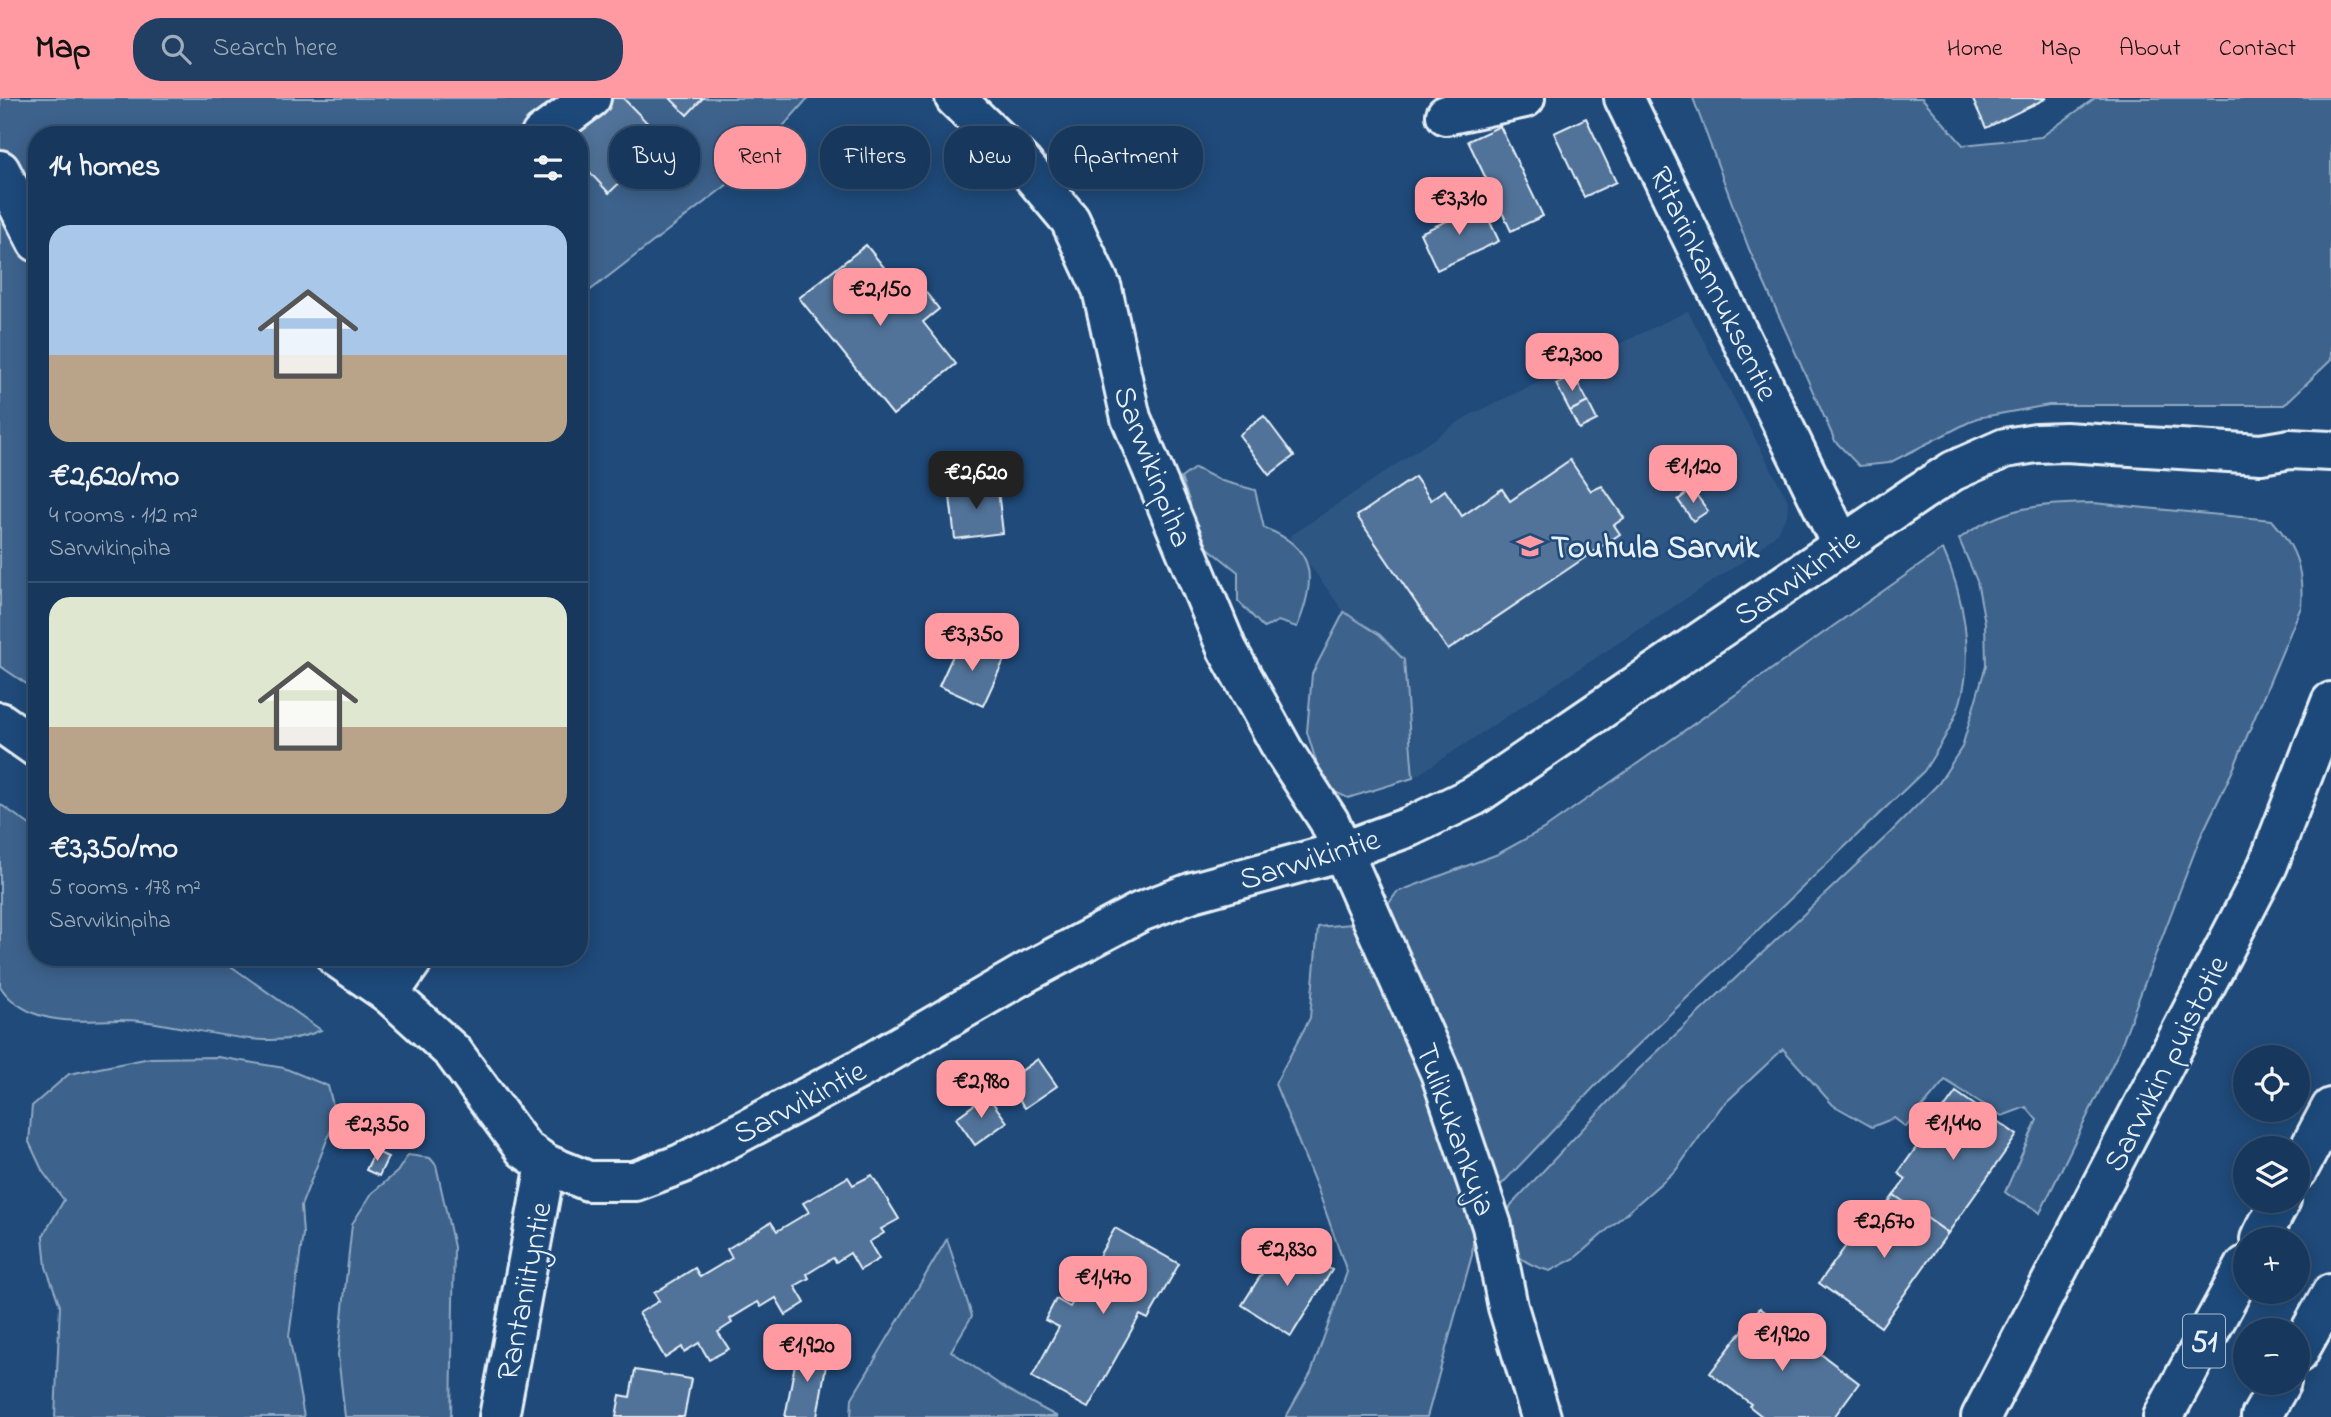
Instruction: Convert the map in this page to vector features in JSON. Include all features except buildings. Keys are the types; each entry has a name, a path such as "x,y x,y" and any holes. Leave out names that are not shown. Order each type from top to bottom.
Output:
{"main road":[{"path":"553,126 591,98"},
{"name":"Sarvvikinpiha","path":"955,98 1022,163 1070,220 1102,289 1131,418 1227,649 1283,750 1329,821 1343,851"},
{"path":"1446,115 1525,98"},
{"name":"Ritarinkannuksentie","path":"1624,98 1841,544"},
{"path":"0,170 28,224"},
{"name":"Sarvvikintie","path":"349,966 389,994 453,1052 505,1127 524,1149 546,1164 588,1181 635,1181 681,1164 860,1069 1027,972 1140,912 1193,892 1343,851 1409,827 1474,796 1841,544 1953,471 2005,448 2065,442 2261,454 2290,449 2331,451"},
{"name":"Sarvvikin puistotie","path":"1981,1417 2268,864 2331,702"},
{"path":"0,722 28,742"},
{"name":"Tulikukankuja","path":"1343,851 1440,1072 1492,1226 1508,1307 1541,1417"},
{"path":"389,994 409,966"},
{"path":"2310,1147 2331,1108"},
{"name":"Rantaniityntie","path":"499,1417 546,1164"},
{"name":"51","path":"2163,1417 2233,1288"},
{"path":"2310,1332 2331,1294"},
{"path":"2261,1417 2274,1395"}],"shaded area":[{"path":"0,98 808,98 783,126 714,126 714,189 722,189 588,292 588,126 28,126 28,685 0,666"},
{"path":"1693,98 1922,98 1963,145 2041,137 2095,98 2331,98 2331,360 2284,405 2049,405 1977,418 1889,463 1859,466 1835,441 1749,249"},
{"name":"Touhula Sarvvik","path":"1688,311 1788,501 1787,515 1776,534 1754,554 1413,778 1412,733 1380,635 1344,612 1289,537 1466,417"},
{"path":"1195,468 1222,481 1255,490 1264,528 1294,545 1303,555 1308,567 1308,594 1297,627 1278,621 1264,628 1238,601 1238,572 1186,530 1190,503 1181,478"},
{"path":"2093,503 2272,520 2293,550 2302,594 2301,607 2232,772 2200,838 2118,1053 2040,1213 2005,1192 2037,1120 2026,1107 2002,1116 1945,1080 1906,1127 1894,1118 1872,1127 1833,1105 1783,1049 1721,1107 1676,1170 1575,1258 1550,1271 1518,1256 1511,1248 1505,1229 1511,1205 1639,1069 1890,833 1939,783 1962,747 1986,665 1985,623 1977,581 1959,539 2007,513 2056,504"},
{"path":"1943,549 1956,585 1965,624 1966,665 1957,712 1924,771 1596,1085 1501,1185 1489,1183 1387,906 1397,892 1498,854 1547,827"},
{"path":"1344,612 1380,635 1404,660 1413,778 1348,798 1324,787 1307,732 1312,674"},
{"path":"0,804 28,824 28,966 231,966 321,1030 301,1037 279,1040 232,1037 140,1021 59,1020 33,1013 19,1005 0,986"},
{"path":"1351,924 1376,953 1468,1183 1474,1229 1472,1255 1427,1417 1286,1417 1311,1373 1347,1272 1318,1190 1275,1084 1310,1018 1318,927"},
{"path":"218,1057 284,1068 328,1086 336,1117 301,1206 303,1234 289,1336 304,1417 55,1417 60,1306 46,1267 43,1236 64,1200 43,1172 29,1142 32,1106 69,1074 150,1058"},
{"path":"408,1155 430,1158 436,1165 454,1247 451,1417 345,1417 338,1355 352,1224 372,1193 397,1172"},
{"path":"947,1239 972,1316 951,1351 1006,1389 1058,1417 851,1417 852,1398"}],"place":[{"name":"Touhula Sarvvik","path":"1530,546"}]}
